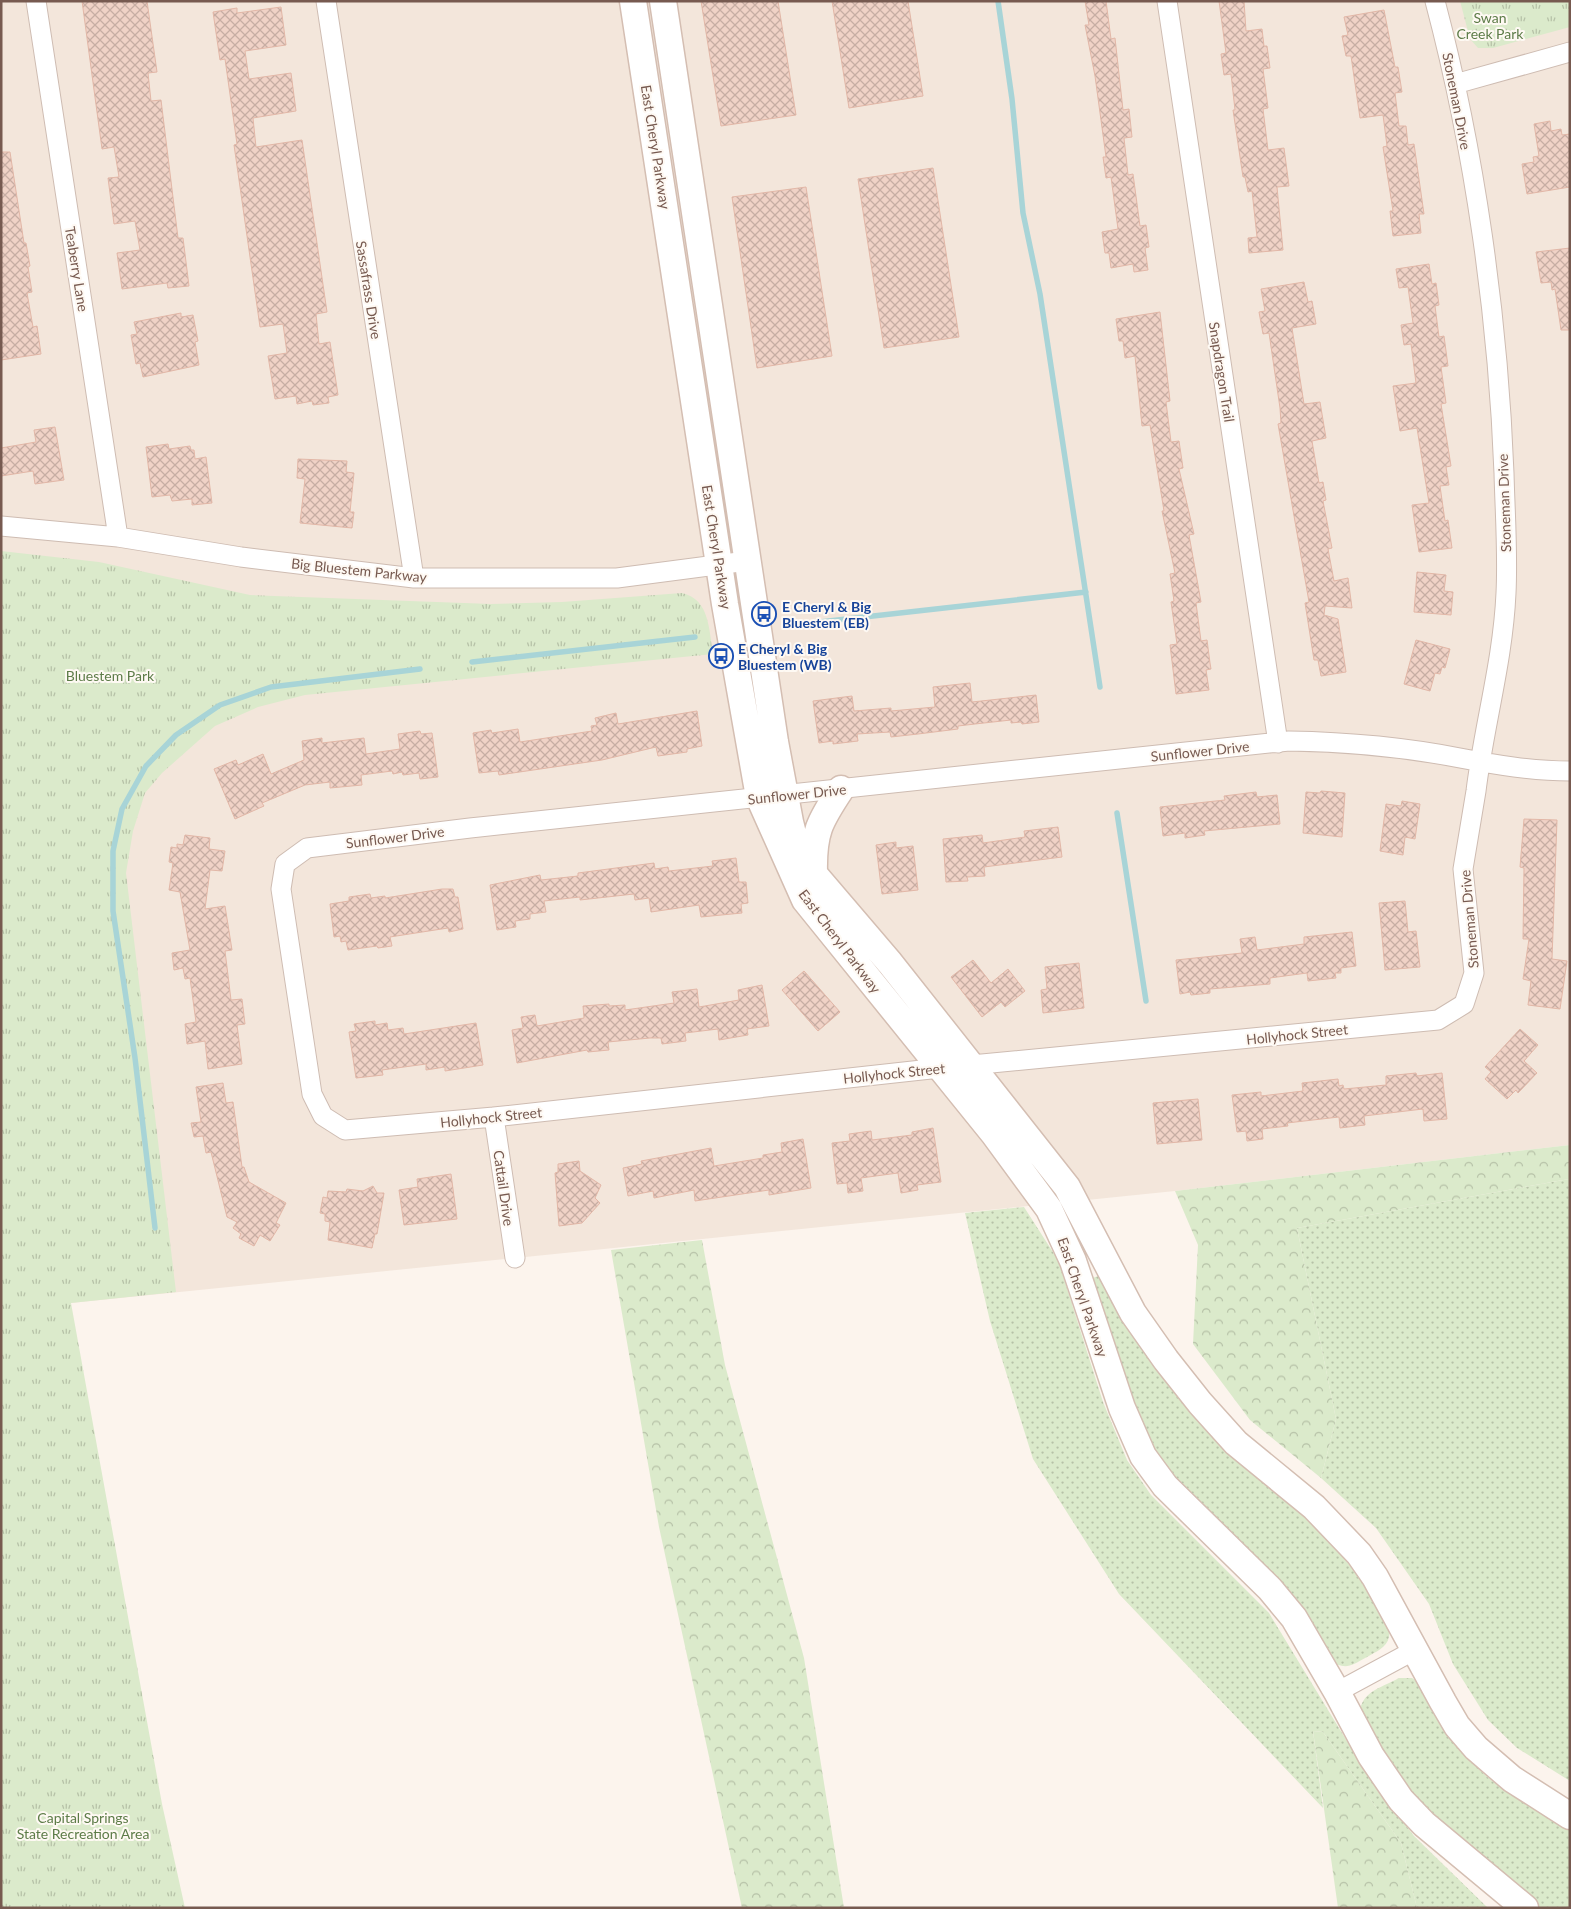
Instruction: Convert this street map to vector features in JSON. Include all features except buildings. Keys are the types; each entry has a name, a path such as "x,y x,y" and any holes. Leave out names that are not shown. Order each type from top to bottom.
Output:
{"street":[{"name":"Teaberry Lane","path":"36,1 118,536"},
{"name":"Sassafrass Drive","path":"326,1 414,578"},
{"name":"East Cheryl Parkway","path":"633,1 720,566 772,796 805,900 1000,1142 1049,1209 1073,1261 1122,1408 1143,1456 1165,1486 1270,1589 1294,1618 1337,1692 1370,1756 1401,1800 1424,1824 1525,1908"},
{"name":"East Cheryl Parkway","path":"663,1 747,561 772,796 814,874 890,963 1067,1187 1134,1313 1166,1360 1200,1403 1236,1443 1314,1508 1359,1554 1375,1577 1413,1651 1457,1726 1476,1748 1512,1779 1570,1816"},
{"name":"Snapdragon Trail","path":"1167,1 1278,743"},
{"name":"Stoneman Drive","path":"1435,1 1455,84 1472,176 1491,307 1499,380 1504,473 1506,592 1502,652 1480,763 1463,869 1474,973 1464,1004"},
{"path":"1455,84 1570,52"},
{"name":"Big Bluestem Parkway","path":"1,526 118,536 240,557 414,578 617,578 747,561"},
{"name":"Sunflower Drive","path":"323,1116 312,1094 281,890 285,864 307,848 470,828 1278,743 1352,742 1538,771 1570,771"},
{"path":"814,874 813,846 820,821 841,789"},
{"name":"Hollyhock Street","path":"323,1116 345,1130 494,1118 940,1068 1438,1020 1464,1004"},
{"name":"Cattail Drive","path":"494,1118 514,1258"},
{"path":"1337,1692 1413,1651"}],"shaded area":[{"path":"1,1 1570,1 1570,1145 1175,1191 71,1303 1,975"}],"green space":[{"name":"Swan Creek Park","path":"1460,1 1570,1 1570,27 1493,48 1478,48 1470,39"},
{"name":"Bluestem Park","path":"1,551 99,562 250,595 491,604 562,602 682,593 691,596 703,609 709,626 713,654 305,695 258,707 215,726 162,773 145,793 133,831 126,873 176,1292 71,1303 162,1804 185,1908 1,1908"},
{"path":"1570,1145 1570,1182 1569,1179 1297,1228 1336,1419 1321,1478 1250,1420 1193,1344 1198,1245 1175,1191"},
{"path":"1569,1179 1570,1781 1517,1748 1488,1720 1453,1664 1429,1604 1376,1528 1321,1478 1336,1419 1297,1228"},
{"path":"1024,1207 1058,1260 1103,1402 1127,1460 1151,1495 1269,1613 1367,1774 1414,1836 1488,1908 1417,1908 1401,1843 1323,1732 1313,1731 1323,1808 1119,1594 1033,1459 990,1321 965,1213"},
{"path":"702,1240 725,1365 804,1658 844,1908 742,1908 659,1527 611,1250"},
{"path":"1101,1275 1358,1576 1371,1594 1388,1626 1388,1641 1380,1649 1348,1666 1339,1665 1328,1660 1179,1487 1142,1432 1090,1279"},
{"path":"1399,1678 1412,1678 1421,1684 1465,1753 1492,1781 1513,1796 1570,1830 1570,1908 1539,1908 1437,1823 1419,1805 1359,1716 1360,1708 1367,1696 1378,1688"},
{"path":"1313,1731 1323,1732 1401,1843 1417,1908 1338,1908"}],"waterway":[{"path":"998,1 1012,99 1023,213 1040,294 1100,687"},
{"path":"793,625 1086,592"},
{"path":"472,662 695,637"},
{"path":"155,1228 135,1058 113,911 113,851 122,809 146,766 176,735 220,705 271,687 420,669"},
{"path":"1117,813 1146,1001"}],"place":[{"name":"E Cheryl & Big Bluestem (EB)","path":"764,614"},
{"name":"E Cheryl & Big Bluestem (WB)","path":"721,656"}],"park label":[{"name":"Capital Springs State Recreation Area","path":"83,1825"}]}
